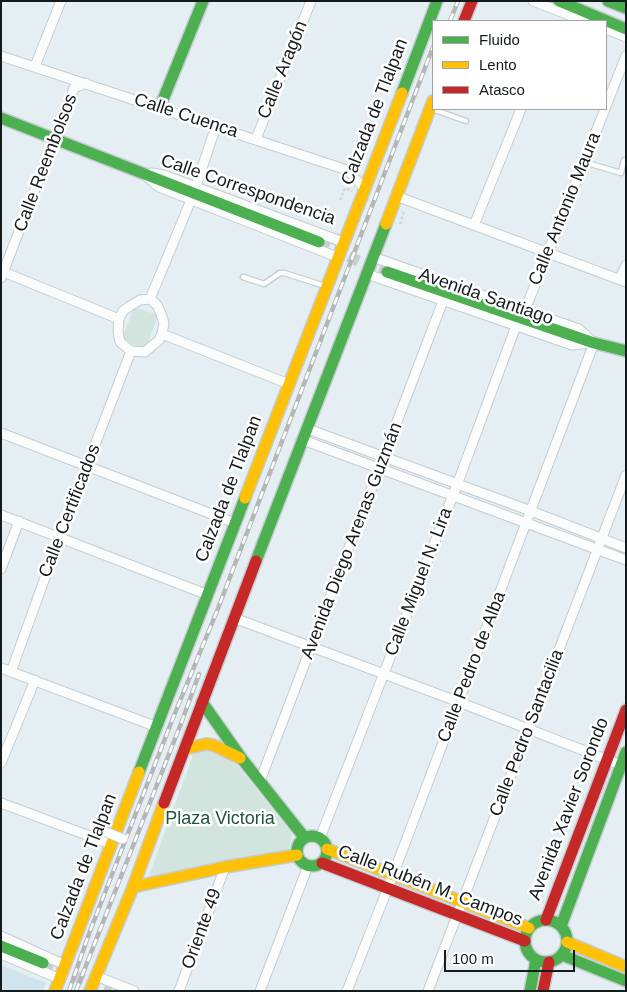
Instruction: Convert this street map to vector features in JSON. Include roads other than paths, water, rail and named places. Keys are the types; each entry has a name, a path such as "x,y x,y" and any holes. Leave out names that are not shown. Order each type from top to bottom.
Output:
{"main road":[{"path":"160,107 203,1"},
{"name":"Calzada de Tlalpan","path":"55,991 437,1"},
{"path":"464,20 472,1"},
{"path":"608,1 626,8"},
{"path":"560,7 599,20"},
{"path":"607,23 626,29"},
{"path":"90,991 133,886 432,104"},
{"name":"Calle Correspondencia","path":"1,118 319,242"},
{"name":"Avenida Santiago","path":"387,272 594,343 626,351"},
{"path":"202,702 242,759 304,838"},
{"name":"Avenida Xavier Sorondo","path":"546,920 626,710"},
{"path":"185,749 206,744 213,745 242,759"},
{"name":"Avenida Xavier Sorondo","path":"561,926 623,766 626,752"},
{"path":"312,836 320,838 325,843 327,849 327,854 322,863 308,866 301,862 297,855 297,845 304,838 312,836"},
{"name":"Calle Rubén M. Campos","path":"327,849 529,928"},
{"path":"133,886 297,855"},
{"name":"Calle Rubén M. Campos","path":"322,863 525,941"},
{"path":"546,920 556,922 561,926 566,933 568,942 562,955 556,960 549,962 536,960 528,952 525,941 529,928 536,922 546,920"},
{"path":"568,942 626,967"},
{"path":"1,946 43,964"},
{"path":"562,955 626,981"},
{"path":"530,991 536,960"},
{"path":"543,991 549,962"}],"street":[{"path":"34,66 61,1"},
{"name":"Calle Aragón","path":"256,139 311,1"},
{"path":"533,1 560,7 582,20"},
{"path":"556,20 560,7"},
{"path":"607,29 626,37"},
{"name":"Calle Cuenca","path":"1,56 347,170 363,191"},
{"name":"Calle Antonio Maura","path":"607,102 626,56"},
{"name":"Calle Reembolsos","path":"2,274 74,88 86,83"},
{"path":"474,225 521,110"},
{"name":"Calle Antonio Maura","path":"525,310 604,110"},
{"path":"196,186 216,126"},
{"name":"Calle Correspondencia","path":"140,172 164,175 196,186 343,242"},
{"name":"Calle Correspondencia","path":"140,172 159,187 337,257"},
{"path":"396,196 623,281 626,265"},
{"path":"150,299 191,200"},
{"name":"Avenida Santiago","path":"373,257 579,329 594,343"},
{"path":"2,274 119,319"},
{"name":"Avenida Santiago","path":"367,274 572,345 594,343"},
{"path":"150,299 157,305 162,314 164,323 162,334 159,340 145,352 131,351 120,342 119,319 123,311 130,306 140,300 150,299"},
{"name":"Avenida Diego Arenas Guzmán","path":"260,781 443,301"},
{"name":"Calle Miguel N. Lira","path":"320,838 457,485 516,326"},
{"path":"162,334 289,384"},
{"name":"Calle Pedro de Alba","path":"347,991 388,889 594,343"},
{"name":"Calle Certificados","path":"11,672 60,536 131,351"},
{"path":"1,433 234,523"},
{"path":"306,435 384,457 626,548"},
{"path":"306,435 379,469 626,560"},
{"name":"Calle Pedro Santacilia","path":"428,991 626,475"},
{"path":"1,515 60,536 208,595"},
{"path":"1,569 19,521"},
{"path":"234,618 623,766"},
{"path":"1,668 157,727"},
{"path":"1,763 35,680"},
{"path":"1,803 111,844"},
{"path":"94,827 123,839"},
{"path":"260,991 308,866"},
{"name":"Oriente 49","path":"179,991 225,868"},
{"path":"1,936 65,965"},
{"path":"1,954 60,979"},
{"path":"96,976 134,991"}],"lane":[{"path":"572,1 626,23"},
{"path":"444,110 466,121"},
{"path":"584,162 623,173 624,160"},
{"path":"243,277 264,284 282,273 326,286"}],"tunnel":[{"path":"319,242 360,262 387,272"},
{"path":"43,963 111,991"}],"railway":[{"path":"450,20 458,1"},
{"path":"69,991 90,931 217,611 432,50"},
{"path":"76,991 199,674"}],"park label":[{"name":"Plaza Victoria","path":"220,819"}]}
